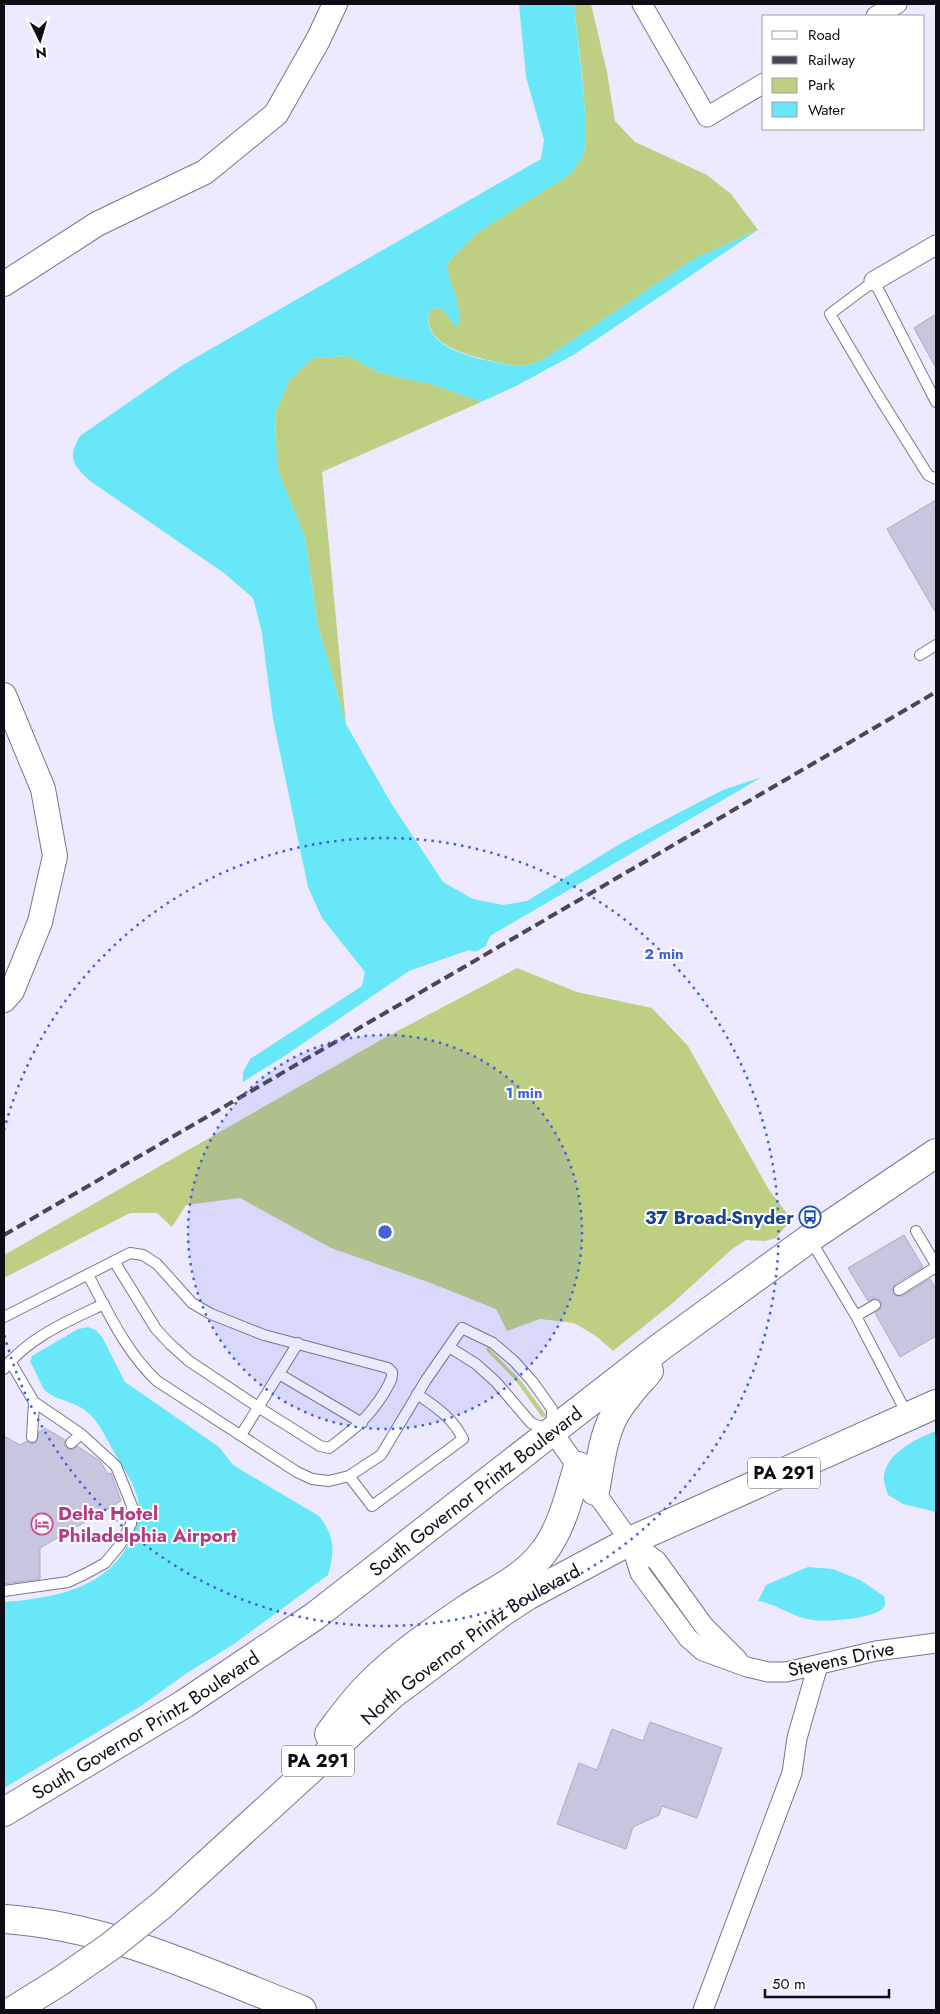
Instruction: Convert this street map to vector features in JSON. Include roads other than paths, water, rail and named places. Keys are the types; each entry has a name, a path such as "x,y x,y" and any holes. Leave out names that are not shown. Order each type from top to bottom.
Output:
{"main road":[{"name":"South Governor Printz Boulevard","path":"4,1812 146,1728 264,1652 362,1581 552,1431 697,1321 810,1238 936,1152"},
{"path":"595,1490 607,1434 619,1407 631,1391 697,1321"},
{"name":"North Governor Printz Boulevard","path":"14,2010 59,1982 110,1946 162,1905 393,1694 460,1642 527,1596 630,1541 936,1404"},
{"path":"288,1789 354,1702 387,1668 434,1631 522,1573 542,1553 562,1518 578,1466"},
{"path":"4,1919 60,1926 132,1945 302,2010"}],"street":[{"path":"4,284 97,224 205,172 276,114 336,4"},
{"path":"642,4 707,117 762,84"},
{"path":"878,15 897,4"},
{"path":"874,281 936,245"},
{"path":"4,695 43,789 55,856 40,922 12,991 4,1000"},
{"name":"Stevens Drive","path":"552,1431 630,1541 640,1573 688,1638 703,1651 747,1667 775,1672 818,1665 876,1651 936,1643"},
{"path":"703,2010 792,1773 797,1738 818,1665"}],"lane":[{"path":"936,402 874,281 830,314 928,475 936,479"},
{"path":"920,655 936,645"},
{"path":"900,1290 936,1266 916,1231"},
{"path":"810,1238 856,1316 908,1416"},
{"path":"4,1317 88,1275 114,1261 130,1253 143,1255 157,1264 192,1303 211,1314 264,1335 388,1368 392,1372 393,1378 373,1410 362,1423 329,1448 320,1446 258,1408 189,1360 170,1344 156,1329 114,1261"},
{"path":"88,1275 133,1354 145,1370 157,1381 297,1472 312,1479 329,1481 349,1476 381,1456 418,1394 449,1346 462,1328 493,1343 532,1380 552,1409 552,1431 531,1423 490,1376 449,1346"},
{"path":"4,1591 68,1582 87,1573 105,1563 120,1545 131,1524 132,1506 116,1466 82,1434 34,1402 7,1365 43,1333 104,1304"},
{"path":"856,1316 875,1305"},
{"path":"241,1435 298,1343"},
{"path":"279,1374 362,1423"},
{"path":"349,1476 372,1506 463,1439 458,1429 444,1413 418,1394"},
{"path":"32,1437 34,1402"},
{"path":"71,1443 82,1434"}],"water":[{"path":"519,4 574,4 584,97 586,134 584,154 571,174 477,233 452,257 446,268 458,306 459,321 457,327 440,308 430,310 428,322 432,332 439,341 460,353 509,365 521,366 541,361 692,260 758,230 575,354 516,386 481,402 434,385 380,373 348,356 313,358 289,381 275,414 277,468 305,538 318,626 346,724 391,803 443,882 473,899 503,905 527,901 623,842 723,790 762,777 490,936 486,946 475,952 469,950 409,971 243,1082 243,1072 250,1059 362,986 365,972 322,918 308,887 273,719 262,633 253,598 224,573 90,481 76,466 73,456 74,450 80,436 181,366 541,159 544,140 526,77"},
{"path":"88,1327 96,1330 102,1337 125,1382 219,1447 233,1465 319,1516 331,1537 332,1558 328,1575 234,1644 187,1673 141,1706 4,1788 4,1602 62,1593 80,1587 97,1578 112,1566 124,1552 133,1533 138,1516 139,1504 135,1489 100,1427 82,1408 48,1393 43,1388 30,1361 32,1356 78,1329"},
{"path":"936,1431 936,1512 903,1504 888,1495 884,1475 891,1460 904,1447"},
{"path":"808,1567 833,1569 860,1580 884,1596 885,1606 879,1611 862,1617 820,1621 799,1617 758,1601 766,1585"}],"railway":[{"path":"4,1235 936,692"}],"place":[{"name":"37 Broad-Snyder","path":"810,1217"},
{"name":"Delta Hotel Philadelphia Airport","path":"42,1524"}]}
